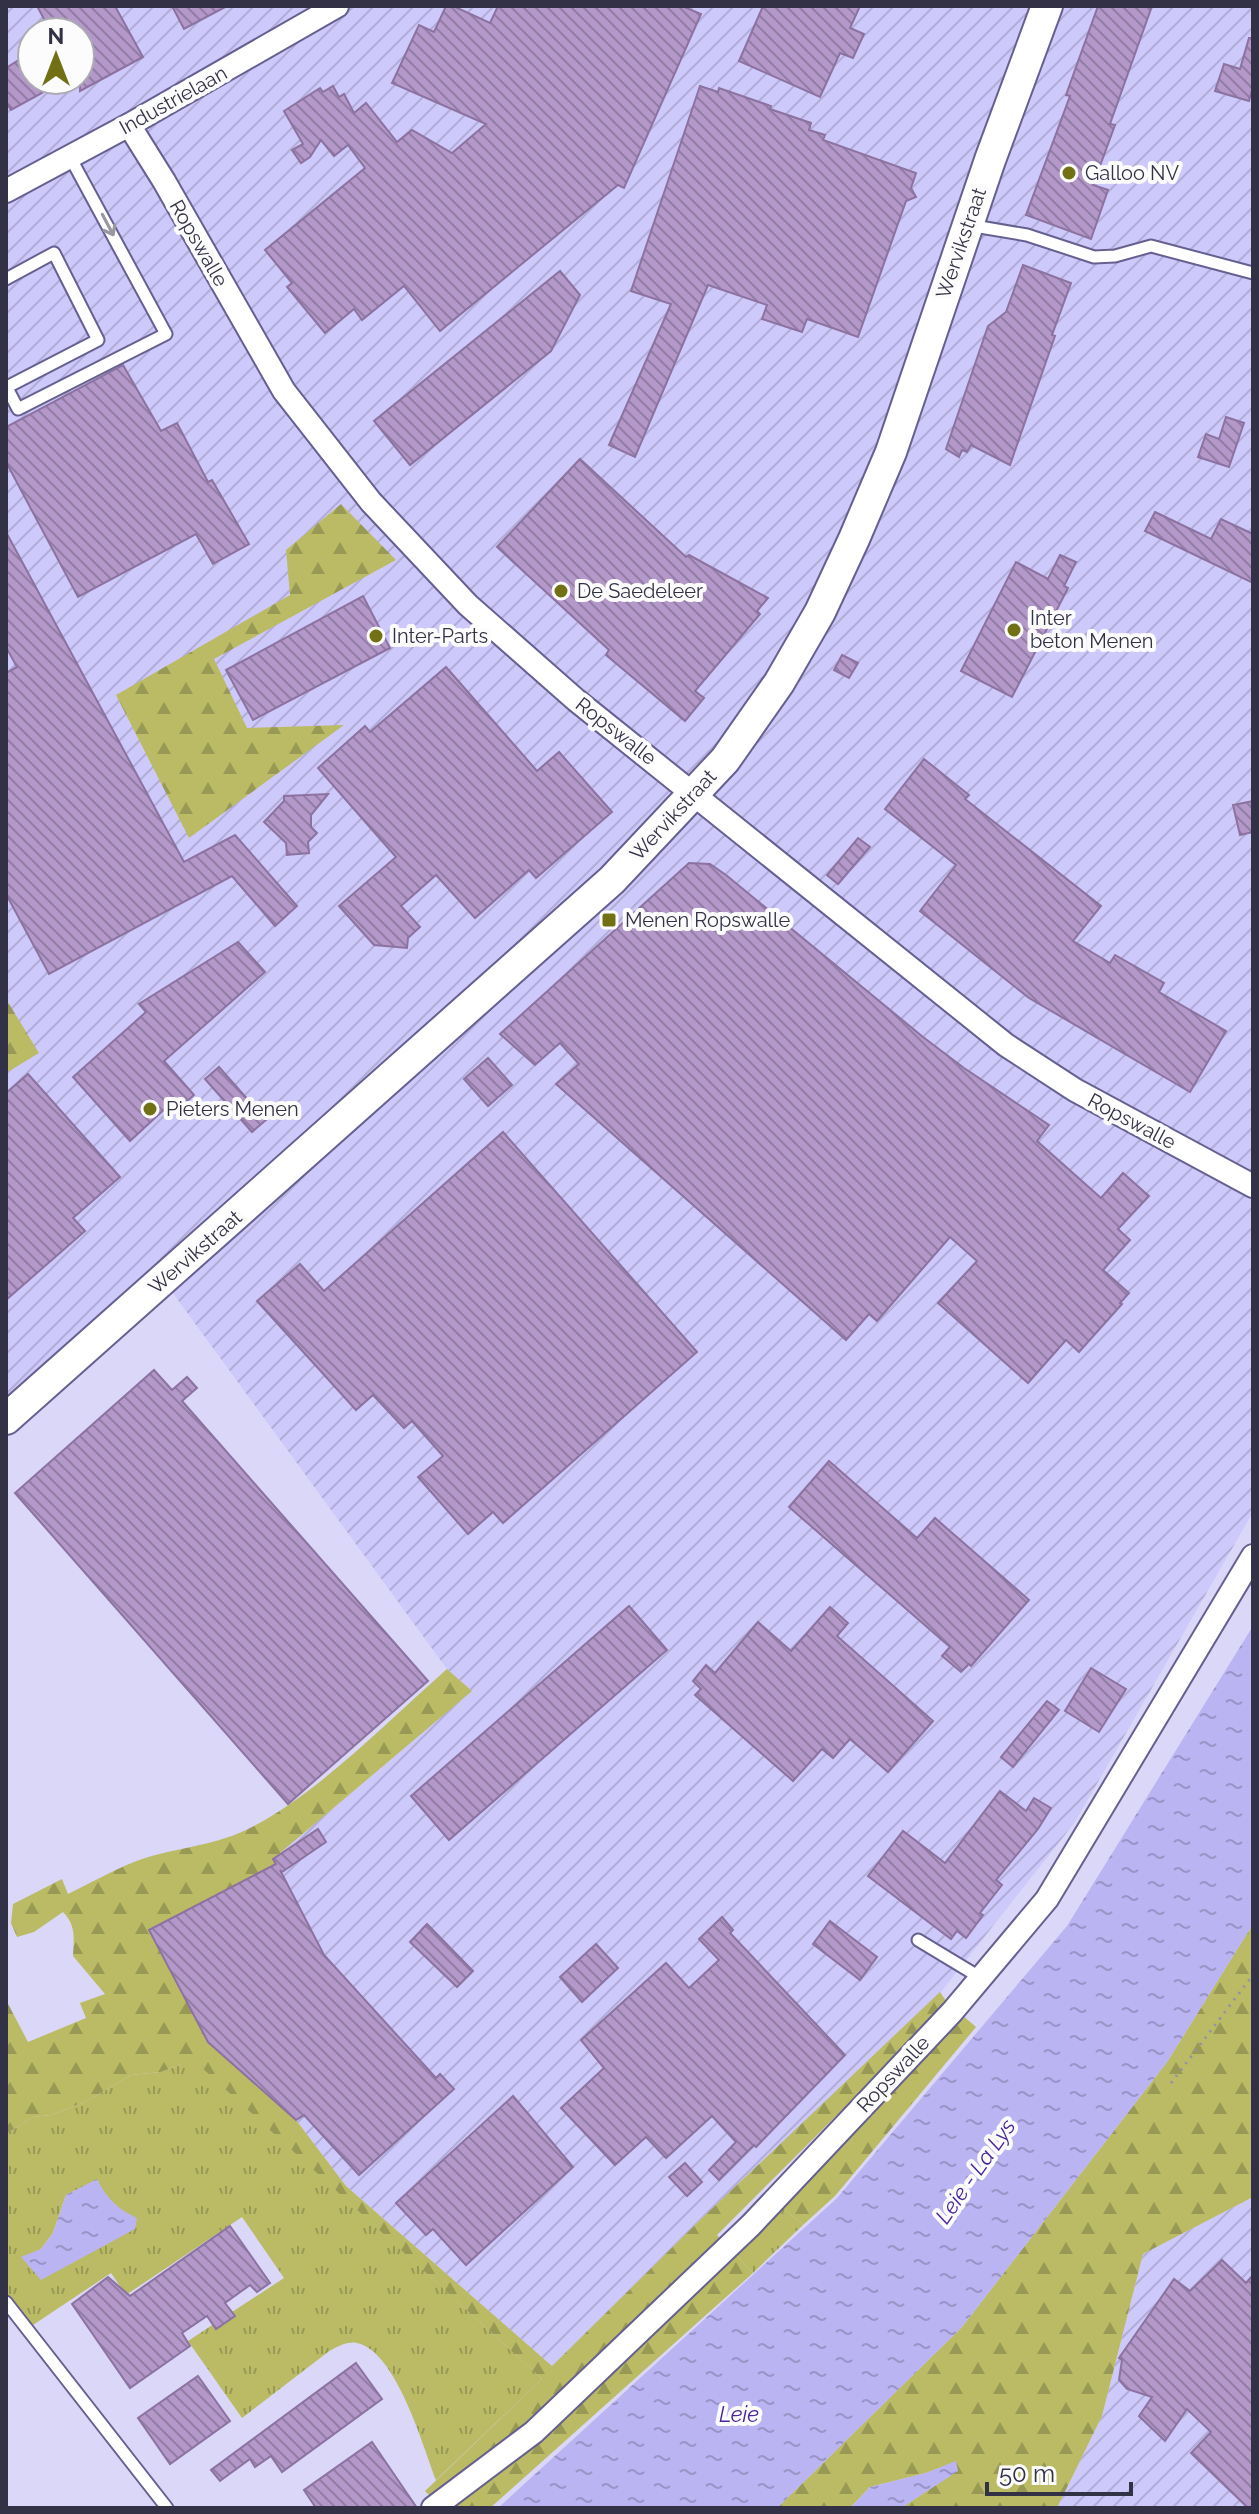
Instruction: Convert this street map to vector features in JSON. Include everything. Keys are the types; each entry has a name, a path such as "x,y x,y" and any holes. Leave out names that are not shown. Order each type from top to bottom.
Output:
{"street":[{"name":"Industrielaan","path":"6,191 337,6"},
{"name":"Wervikstraat","path":"6,1419 612,880 725,760 779,683 820,612 891,452 1047,6"},
{"name":"Ropswalle","path":"129,125 284,391 371,502 468,605 576,700 694,792 850,923 1006,1045 1075,1090 1253,1186"},
{"name":"Ropswalle","path":"433,2508 534,2432 751,2225 952,2012 1047,1899 1253,1556"}],"lane":[{"path":"6,279 54,253 98,340 6,387 18,409 166,334 70,157"},
{"path":"968,225 1027,235 1094,257 1115,256 1151,246 1253,273"},
{"path":"918,1940 981,1978"},
{"path":"6,2302 167,2508"}],"path":[{"path":"1171,2083 1253,1975"}],"shaded area":[{"path":"6,6 1253,6 1253,1512 1075,1822 941,1992 699,2221 552,2366 346,2186 296,2120 208,2042 149,1930 276,1863 273,1859 471,1690 447,1669 156,1270 6,1400"},
{"path":"1253,2197 1253,2508 1057,2508 1102,2416 1143,2254"}],"green space":[{"path":"341,504 396,560 214,659 247,728 344,725 189,838 116,695 290,595 286,550"},
{"path":"6,999 39,1053 6,1073"},
{"path":"447,1669 472,1691 273,1859 276,1864 149,1931 208,2042 296,2120 346,2186 552,2366 940,1992 948,2004 717,2235 753,2273 490,2508 442,2508 425,2491 542,2379 189,2056 180,2065 161,2072 131,2075 87,2101 51,2115 33,2117 6,2134 6,2000 28,2042 86,2018 80,2003 105,1994 73,1956 72,1927 63,1912 34,1932 17,1937 11,1923 13,1904 62,1879 68,1894 134,1862 218,1840 272,1816 325,1778"},
{"path":"1253,1924 1253,2197 1143,2254 1102,2416 1057,2508 901,2508 957,2471 955,2462 870,2487 850,2508 777,2508 962,2327 1167,2062"},
{"path":"962,2015 976,2027 835,2196 803,2225 783,2208"},
{"path":"189,2055 542,2379 436,2480 416,2424 396,2381 371,2350 357,2343 328,2352 242,2418 188,2341 284,2278 242,2217 126,2295 111,2273 30,2327 6,2293 6,2134 33,2117 51,2115 87,2101 131,2075 161,2072 180,2065","holes":["97,2180 106,2197 123,2212 41,2280 41,2249 53,2233 66,2195"]},
{"path":"783,2208 803,2225 753,2273 736,2255"}],"water":[{"name":"Leie","path":"1253,1626 1253,1924 1167,2062 962,2327 777,2508 498,2508 837,2198 1067,1926"},
{"path":"97,2179 114,2203 137,2218 135,2229 41,2280 21,2257 41,2249 53,2233 66,2195"},
{"path":"956,2461 958,2471 901,2508 850,2508 870,2487 926,2473"}],"building":[{"path":"37,6 115,6 143,57 96,82 96,16 42,16"},
{"path":"172,6 227,6 184,29"},
{"path":"446,6 453,6 490,23 498,6 682,6 701,14 624,188 618,185 440,331 404,286 362,320 354,309 325,333 287,287 292,283 265,250 365,168 348,145 334,156 321,140 310,157 301,163 292,150 303,144 284,111 320,88 323,92 333,86 339,97 344,94 354,113 366,103 397,142 412,130 452,153 486,124 392,83 419,25 434,32"},
{"path":"763,6 860,6 850,28 864,34 853,58 840,53 820,97 739,61"},
{"path":"1098,6 1152,6 1110,124 1115,125 1093,185 1108,190 1091,239 1026,215 1070,96 1066,95"},
{"path":"1249,38 1253,38 1253,87 1249,101 1215,91 1224,64 1240,69"},
{"path":"16,62 16,96 37,96 11,110 6,102 6,68"},
{"path":"700,86 718,92 719,88 771,106 770,109 811,123 809,130 825,135 823,140 916,173 911,188 916,197 906,201 858,337 807,319 802,332 762,319 767,305 708,285 635,457 609,445 671,304 631,291"},
{"path":"1023,265 1071,283 1052,335 1055,336 1010,465 971,445 967,452 962,450 959,457 946,449 988,326 1006,312"},
{"path":"560,271 580,295 551,351 410,465 374,421"},
{"path":"123,365 161,431 177,423 208,482 212,480 249,544 213,564 196,534 78,597 6,462 6,427"},
{"path":"1226,417 1244,423 1229,467 1198,457 1206,434 1219,439"},
{"path":"580,459 686,557 689,555 768,598 757,611 760,614 695,691 704,698 685,721 606,655 609,650 497,547"},
{"path":"1155,512 1211,539 1221,519 1253,534 1253,583 1145,531"},
{"path":"6,532 184,862 235,835 297,906 275,926 232,876 49,974 6,894 6,673 17,667 6,647"},
{"name":"Inter beton Menen","path":"1060,555 1076,562 1064,586 1068,588 1012,697 961,671 1016,562 1048,579"},
{"path":"363,596 390,648 253,720 226,670"},
{"path":"842,655 858,663 849,678 834,670"},
{"path":"446,667 537,771 559,752 612,812 536,878 529,870 475,918 436,875 401,906 420,927 408,938 407,948 374,945 339,906 396,857 318,768 365,726 370,732"},
{"path":"924,759 969,795 965,799 1101,906 1073,941 1110,963 1115,955 1164,983 1159,992 1226,1031 1190,1092 1029,998 920,911 956,865 885,809"},
{"path":"328,794 311,815 311,827 317,833 308,842 309,853 287,855 286,843 264,822 284,801 284,796"},
{"path":"1253,801 1253,832 1240,835 1233,805"},
{"path":"858,838 870,847 838,884 827,875"},
{"path":"689,863 710,864 726,875 923,1037 1049,1125 1037,1141 1101,1198 1123,1173 1149,1196 1118,1229 1130,1240 1103,1270 1129,1293 1079,1352 1066,1340 1028,1383 938,1303 977,1261 950,1237 877,1321 869,1314 846,1340 556,1084 579,1064 560,1043 535,1065 500,1034"},
{"path":"238,942 265,972 164,1061 194,1095 175,1112 169,1105 130,1141 73,1077 146,1012 139,1004"},
{"path":"488,1058 512,1085 488,1106 464,1079"},
{"path":"219,1067 266,1120 252,1132 205,1079"},
{"path":"28,1074 120,1177 73,1218 85,1231 6,1300 6,1093"},
{"path":"503,1132 697,1352 503,1523 493,1512 468,1534 418,1477 443,1456 412,1421 404,1428 373,1395 356,1410 257,1301 300,1264 324,1291"},
{"path":"154,1370 172,1390 187,1377 197,1388 182,1401 428,1681 288,1804 15,1493"},
{"path":"829,1461 917,1538 935,1518 1029,1600 971,1666 969,1664 961,1672 942,1656 950,1647 789,1507"},
{"path":"629,1606 667,1650 449,1840 411,1796"},
{"path":"830,1607 848,1623 837,1636 933,1721 888,1772 850,1739 833,1758 822,1749 793,1781 695,1695 701,1689 693,1681 706,1665 715,1673 758,1622 791,1651"},
{"path":"1091,1668 1126,1689 1099,1732 1065,1711"},
{"path":"1047,1701 1059,1710 1013,1767 1001,1757"},
{"path":"1000,1791 1026,1811 1034,1798 1051,1808 1038,1829 996,1880 1002,1885 980,1913 983,1915 966,1938 957,1931 951,1939 868,1876 903,1831 945,1863"},
{"path":"318,1829 326,1842 282,1872 280,1870 324,1955 436,2078 440,2074 454,2089 359,2175 304,2115 296,2120 208,2042 149,1930 276,1864 273,1859"},
{"path":"722,1917 733,1930 730,1933 845,2055 756,2147 754,2145 719,2180 709,2170 736,2142 712,2116 666,2158 646,2137 615,2165 561,2108 604,2068 581,2040 666,1963 689,1988 719,1960 699,1939"},
{"path":"830,1921 877,1957 860,1980 813,1944"},
{"path":"427,1924 473,1971 457,1987 410,1942"},
{"path":"596,1944 618,1968 582,2002 560,1977"},
{"path":"513,2096 573,2167 466,2265 433,2229 426,2235 396,2203"},
{"path":"685,2163 702,2182 687,2196 669,2177"},
{"path":"230,2226 270,2283 257,2292 250,2285 225,2303 235,2316 216,2329 207,2316 182,2333 190,2346 130,2388 72,2304 108,2277 130,2296"},
{"path":"1222,2260 1246,2283 1253,2275 1253,2508 1248,2508 1191,2453 1211,2432 1187,2409 1165,2441 1139,2416 1152,2397 1127,2389 1119,2380 1122,2360 1119,2358 1174,2279 1190,2291"},
{"path":"356,2363 382,2399 282,2472 271,2456 255,2467 250,2459 220,2481 211,2470"},
{"path":"198,2376 230,2421 170,2464 138,2418"},
{"path":"372,2442 417,2508 316,2508 304,2490"}],"place":[{"name":"Galloo NV","path":"1069,173"},
{"name":"De Saedeleer","path":"561,591"},
{"name":"Inter beton Menen","path":"1014,630"},
{"name":"Inter-Parts","path":"376,636"},
{"name":"Menen Ropswalle","path":"609,920"},
{"name":"Pieters Menen","path":"150,1109"}],"water label":[{"name":"Leie - La Lys","path":"975,2171"}]}
